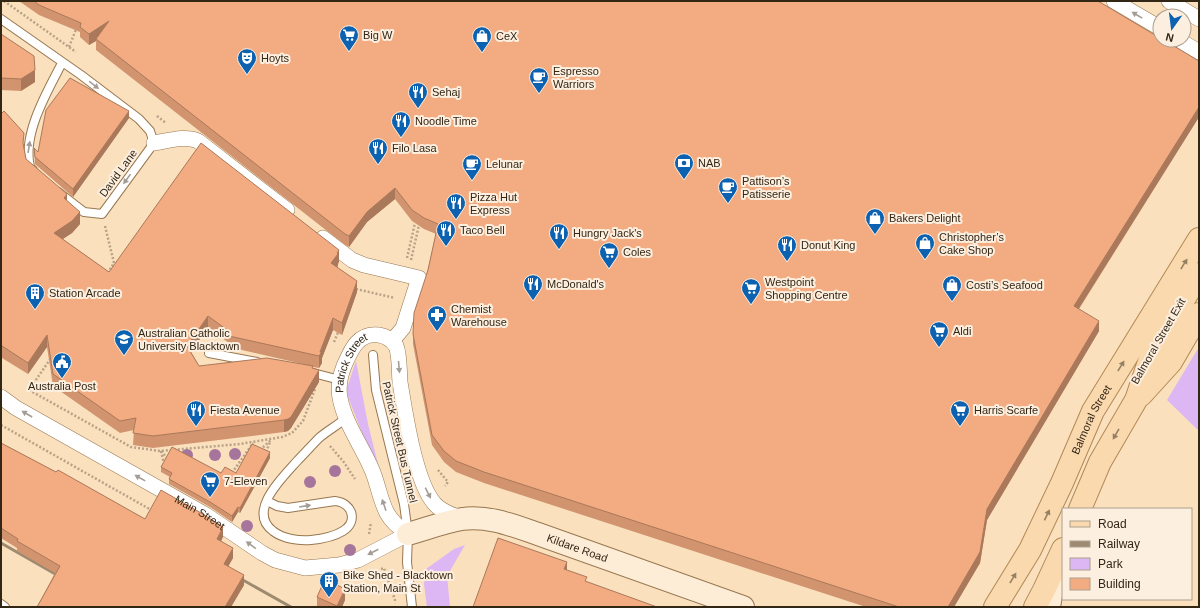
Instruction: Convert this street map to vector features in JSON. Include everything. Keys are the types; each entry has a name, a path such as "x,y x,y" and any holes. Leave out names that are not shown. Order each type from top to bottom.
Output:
{"main road":[{"name":"Balmoral Street","path":"995,607 1030,550 1062,483 1093,411 1199,239"},
{"path":"1080,508 1100,462 1136,400 1152,353 1199,274"},
{"path":"1136,400 1171,362 1199,314"},
{"path":"1035,607 1060,557"}],"street":[{"path":"1114,1 1152,23"},
{"path":"1169,1 1199,19"},
{"path":"154,143 185,138 192,138 198,141 298,218"},
{"path":"310,228 352,260 364,265 419,278 403,328 392,341 396,348 400,382 416,464 422,480 434,504 443,511 463,519"},
{"name":"Patrick Street","path":"392,341 384,336 376,335 366,336 359,340 350,351 340,380 340,399 346,418 372,470 386,512 392,521 408,534"},
{"name":"Main Street","path":"1,397 16,408 206,515 262,553 275,560 305,568 339,565 358,560 408,534"},
{"name":"Kildare Road","path":"408,534 463,519 486,519 509,524 743,607"},
{"path":"1050,607 1060,557"}],"lane":[{"path":"1,19 81,75 139,119 150,132 154,143"},
{"path":"41,176 30,167 28,154 31,134 40,106 62,63"},
{"name":"David Lane","path":"52,186 84,212 102,214 154,143"},
{"path":"209,353 269,364"},
{"name":"Patrick Street Bus Tunnel","path":"373,355 376,390 404,504 408,534 407,562 412,607"},
{"name":"Balmoral Street Exit","path":"1136,400 1158,364"},
{"path":"298,370 321,374 340,380"},
{"path":"267,501 277,506 288,508 335,501 346,504 351,511 351,521 347,528 344,531 319,538 304,540 286,537 276,533 265,523 264,516 267,501 271,492 282,478 320,437 346,418"},
{"path":"1,604 5,607"}],"path":[{"path":"4,1 69,47 80,20"},
{"path":"102,214 114,263 105,276"},
{"path":"406,275 415,223"},
{"path":"406,275 419,225"},
{"path":"356,289 412,302"},
{"path":"29,390 131,447 160,451 253,443 271,440 292,433 303,421 341,325"},
{"path":"26,395 55,352"},
{"path":"1,425 5,428 6,423"},
{"path":"258,452 271,440"},
{"path":"264,455 271,440"},
{"path":"230,475 253,443"},
{"path":"329,446 343,461 356,480"},
{"path":"160,451 168,459 174,462"},
{"path":"160,451 165,466"},
{"path":"147,508 157,507"},
{"path":"369,537 371,518"},
{"path":"384,568 398,607"}],"green space":[{"path":"1199,347 1199,431 1167,400"},
{"path":"356,361 368,424 385,492 348,397 347,388"},
{"path":"465,545 447,576 450,607 427,607 424,584 426,569 454,549"}],"building":[{"name":"Westpoint Shopping Centre","path":"34,1 1098,1 1152,33 1152,48 1177,48 1199,61 1199,107 1074,306 1099,321 987,509 980,552 948,607 899,607 484,472 456,461 444,451 432,435 413,334 414,313 428,270 438,224 424,218 412,210 395,188 367,212 349,236 345,234 96,39 109,21 89,34 80,27 81,23 39,5"},
{"path":"1,34 34,56 35,70 21,79 1,78"},
{"path":"70,78 129,111 73,189 35,157 34,148 38,152 46,110"},
{"path":"4,111 24,133 23,143 26,159 67,194 64,198 80,212 72,221 54,233 109,272 201,143 339,250 337,253 338,254 331,263 357,281 342,323 333,318 319,356 229,336 230,332 208,316 187,346 199,366 267,358 313,366 312,368 319,370 291,417 284,420 153,436 133,433 136,418 120,421 53,374 47,335 28,363 2,346 1,114"},
{"path":"1,443 56,472 58,470 145,519 161,490 223,527 217,539 233,548 224,564 244,575 225,607 37,607 60,566 17,541 18,539 1,528"},
{"path":"252,444 270,452 240,508 238,507 232,516 169,479 172,473 161,467 172,447 221,473 225,467 236,473"},
{"path":"498,538 567,562 564,569 587,577 585,581 657,607 473,607"},
{"path":"325,579 345,589 337,606 317,597"}],"railway":[{"path":"1,543 64,579"},
{"path":"234,575 291,607"}],"place":[{"name":"Big W","path":"349,52"},
{"name":"CeX","path":"482,53"},
{"name":"Hoyts","path":"247,75"},
{"name":"Espresso Warriors","path":"539,94"},
{"name":"Sehaj","path":"418,109"},
{"name":"Noodle Time","path":"401,138"},
{"name":"Filo Lasa","path":"378,165"},
{"name":"NAB","path":"684,180"},
{"name":"Lelunar","path":"472,181"},
{"name":"Pattison’s Patisserie","path":"728,204"},
{"name":"Pizza Hut Express","path":"456,220"},
{"name":"Bakers Delight","path":"875,235"},
{"name":"Taco Bell","path":"446,247"},
{"name":"Hungry Jack's","path":"559,250"},
{"name":"Christopher’s Cake Shop","path":"925,260"},
{"name":"Donut King","path":"787,262"},
{"name":"Coles","path":"609,269"},
{"name":"McDonald's","path":"533,301"},
{"name":"Costi’s Seafood","path":"952,302"},
{"name":"Westpoint Shopping Centre","path":"751,305"},
{"name":"Station Arcade","path":"35,310"},
{"name":"Chemist Warehouse","path":"437,332"},
{"name":"Aldi","path":"939,348"},
{"name":"Australian Catholic University Blacktown","path":"124,356"},
{"name":"Australia Post","path":"62,379"},
{"name":"Fiesta Avenue","path":"196,427"},
{"name":"Harris Scarfe","path":"960,427"},
{"name":"7-Eleven","path":"210,498"},
{"name":"Bike Shed - Blacktown Station, Main St","path":"329,598"}]}
